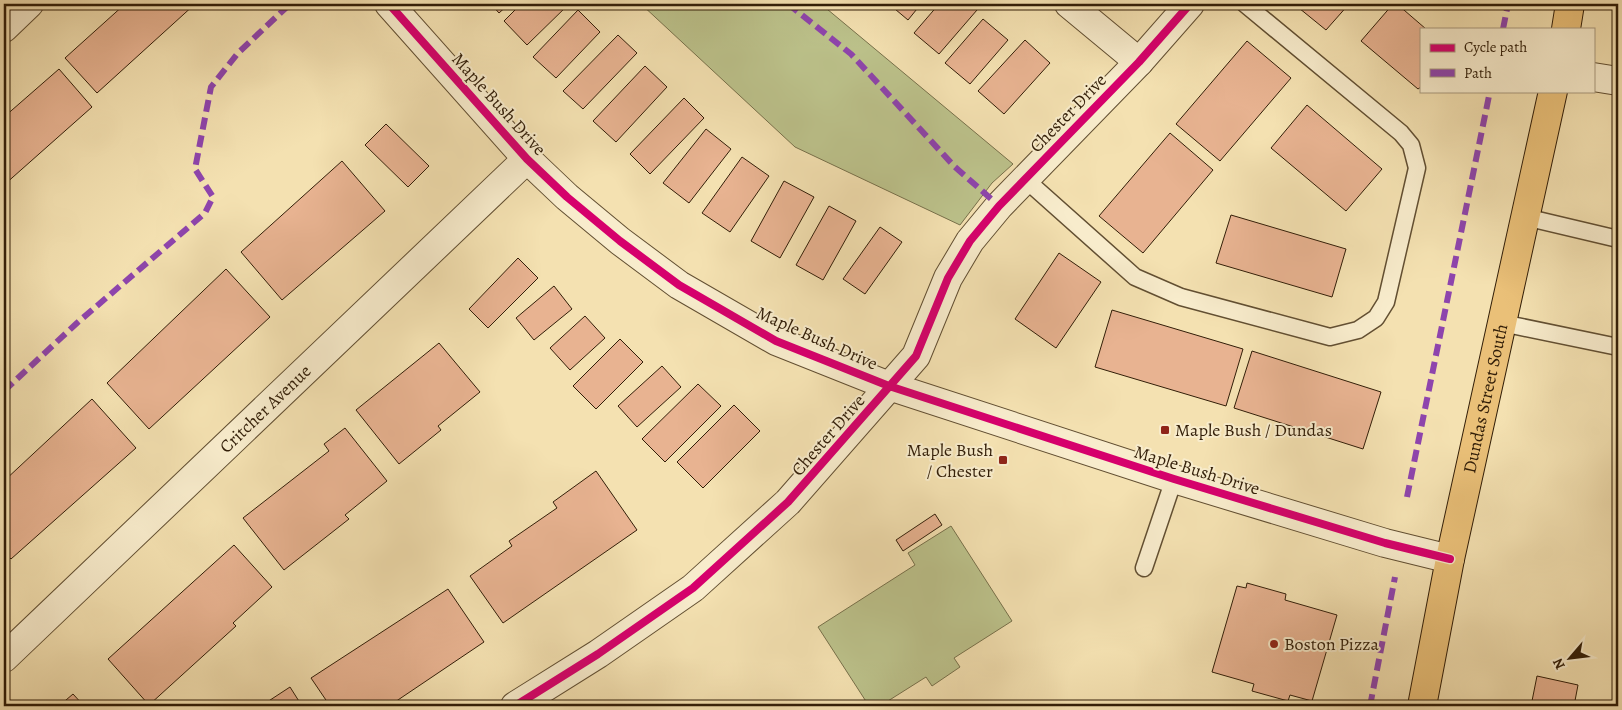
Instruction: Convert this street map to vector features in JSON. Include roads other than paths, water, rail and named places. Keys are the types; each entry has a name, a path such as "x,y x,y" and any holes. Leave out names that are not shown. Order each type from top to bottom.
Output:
{"main road":[{"path":"1566,28 1570,4"},
{"name":"Dundas Street South","path":"1422,706 1450,559 1553,92"}],"street":[{"path":"4,28 29,4"},
{"name":"Maple Bush Drive","path":"389,4 528,159 567,197 679,286 776,341 889,386 1174,479 1385,543 1450,559"},
{"path":"1069,4 1138,62"},
{"name":"Chester Drive","path":"515,706 606,648 693,588 788,502 916,356 948,278 970,241 1190,4"},
{"path":"1594,77 1618,81"},
{"name":"Critcher Avenue","path":"4,658 528,159"}],"lane":[{"path":"1025,180 1135,277 1181,297 1330,337 1358,330 1376,318 1386,302 1417,168 1411,145 1401,134 1244,4"},
{"path":"1525,217 1618,239"},
{"path":"1502,323 1618,347"},
{"path":"1144,568 1174,479"}],"place":[{"name":"Maple Bush / Dundas","path":"1165,430"},
{"name":"Maple Bush / Chester","path":"1003,460"},
{"name":"Boston Pizza","path":"1274,644"}]}
